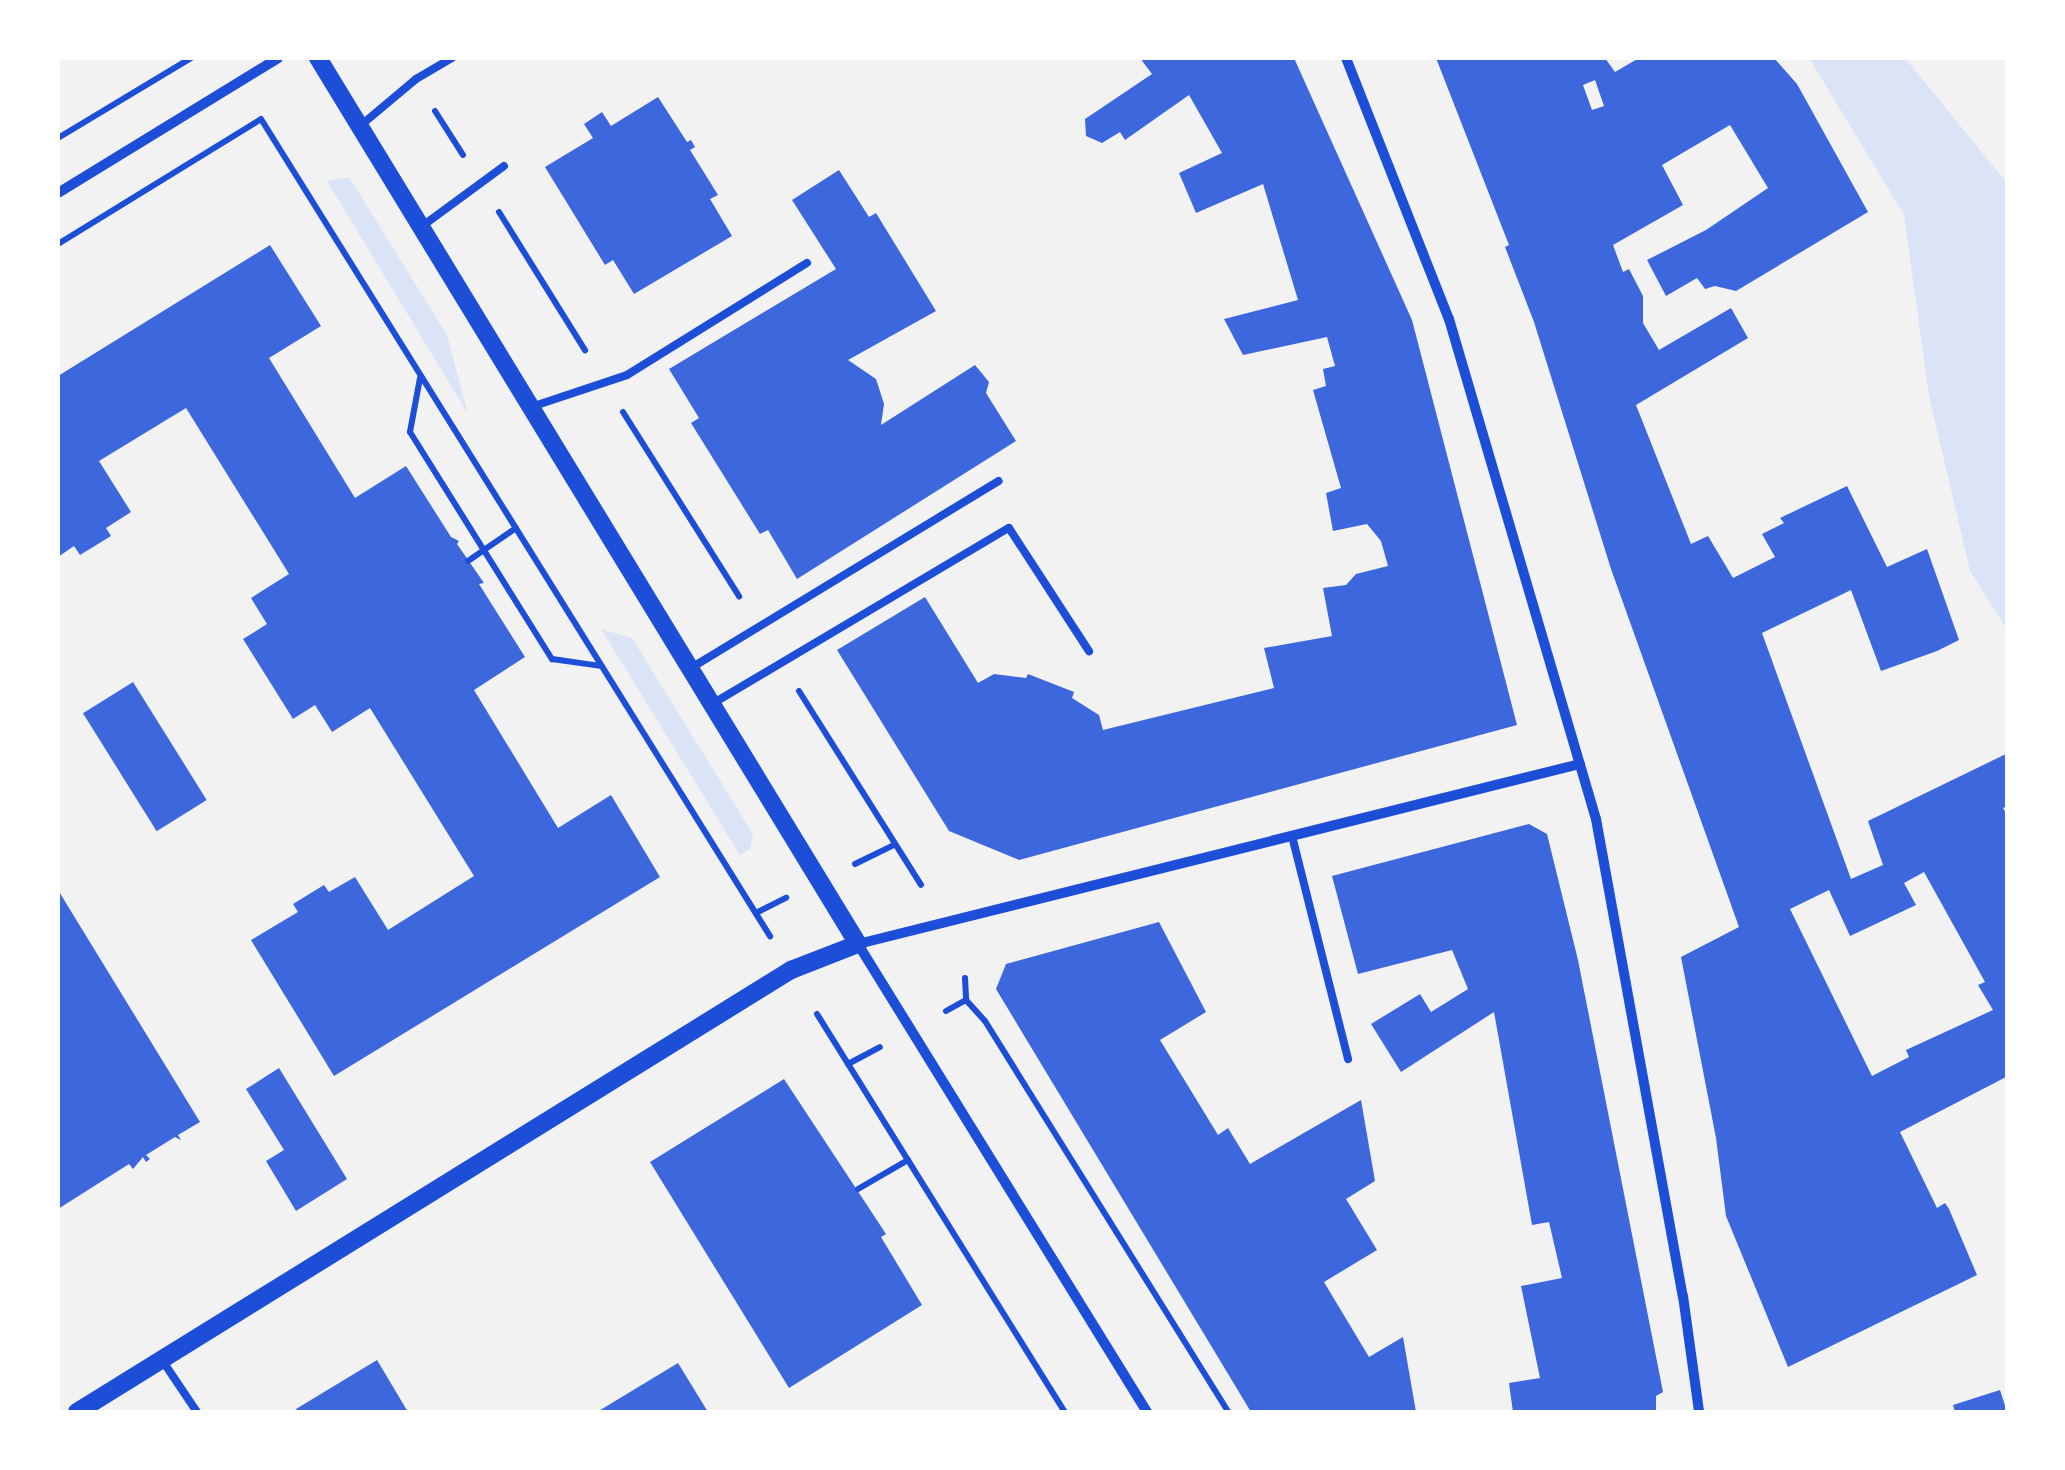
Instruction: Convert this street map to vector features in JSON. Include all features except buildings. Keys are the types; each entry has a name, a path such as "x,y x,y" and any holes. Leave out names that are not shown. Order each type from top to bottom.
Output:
{"street":[{"path":"58,193 278,58"},
{"path":"318,58 1147,1412"},
{"path":"1346,58 1450,318 1596,818 1683,1296 1698,1412"},
{"path":"77,1412 792,970 858,944 1580,764"}],"lane":[{"path":"360,126 416,79 452,58"},
{"path":"420,227 504,166"},
{"path":"531,407 626,374 807,263"},
{"path":"690,668 999,481"},
{"path":"712,704 1009,528 1089,651"},
{"path":"1292,836 1348,1059"},
{"path":"162,1360 197,1412"}],"path":[{"path":"58,138 191,58"},
{"path":"416,79 758,627"},
{"path":"58,244 261,120 771,936"},
{"path":"420,376 410,432 552,659 602,666"},
{"path":"468,562 516,528"},
{"path":"781,663 921,885"},
{"path":"849,867 894,844"},
{"path":"756,913 788,897"},
{"path":"966,978 966,1000 985,1021 1228,1412"},
{"path":"946,1011 966,1000"},
{"path":"817,1014 1065,1412"},
{"path":"848,1064 880,1048"},
{"path":"858,1189 908,1160"}],"shaded area":[{"path":"1809,58 1905,58 2007,183 2006,628 1970,571 1929,396 1904,215"},
{"path":"349,177 447,335 468,414 327,181"},
{"path":"601,629 632,638 753,834 750,849 740,855"}]}
